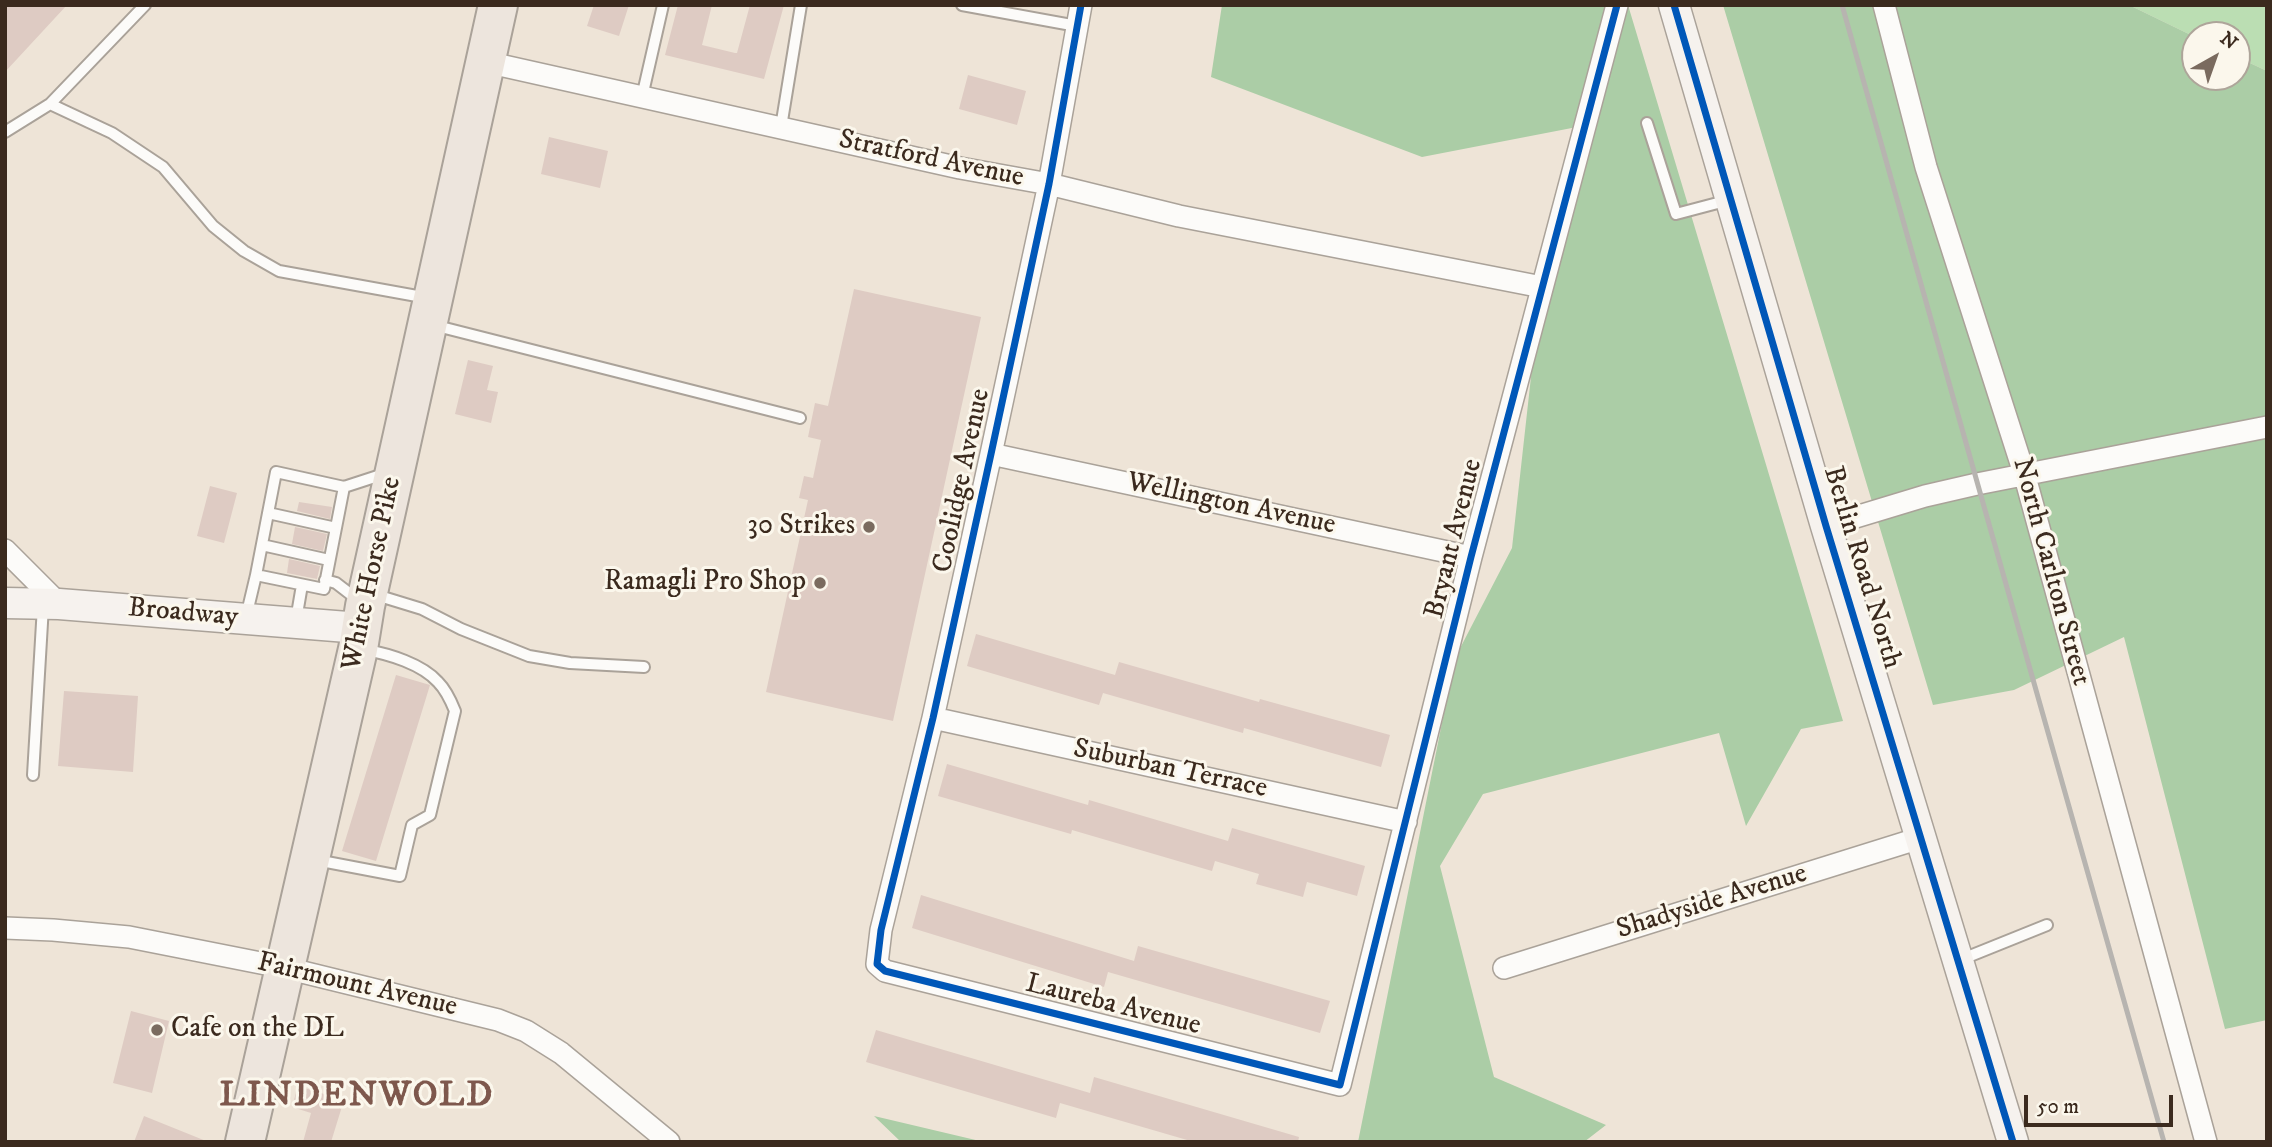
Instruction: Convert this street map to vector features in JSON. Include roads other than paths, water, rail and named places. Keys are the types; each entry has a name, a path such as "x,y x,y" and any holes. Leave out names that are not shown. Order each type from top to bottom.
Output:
{"highway":[{"name":"White Horse Pike","path":"245,1142 286,968 498,5"}],"street":[{"name":"Coolidge Avenue","path":"877,964 881,930 933,718 1049,184 1081,5"},
{"name":"Bryant Avenue","path":"1340,1085 1471,556 1617,5"},
{"name":"Berlin Road North","path":"1674,5 1826,526 2013,1142"},
{"name":"North Carlton Street","path":"1884,5 1926,167 2024,473 2206,1142"},
{"name":"Stratford Avenue","path":"486,62 960,168 1049,184 1179,216 1542,287"},
{"path":"1826,526 1925,496 2024,473 2267,427"},
{"name":"Wellington Avenue","path":"991,454 1471,556"},
{"path":"5,550 51,604"},
{"name":"Broadway","path":"5,603 51,604 295,623 363,619"},
{"name":"Suburban Terrace","path":"933,718 1406,822"},
{"name":"Shadyside Avenue","path":"1504,968 1920,838"},
{"name":"Fairmount Avenue","path":"5,928 129,937 286,968 498,1020 526,1031 561,1053 669,1142"},
{"name":"Laureba Avenue","path":"877,964 885,971 1340,1085"}],"lane":[{"path":"5,132 50,104 145,5"},
{"path":"642,97 663,5"},
{"path":"781,127 801,5"},
{"path":"962,5 1077,26"},
{"path":"50,104 112,133 163,167 213,226 244,251 279,271 433,299 428,324 800,418"},
{"path":"1647,122 1676,214 1731,200"},
{"path":"246,619 276,472 344,487 395,471"},
{"path":"256,575 324,589 344,487"},
{"path":"268,513 336,528"},
{"path":"262,545 329,560"},
{"path":"310,859 400,876 412,825 430,815 455,711 438,682 397,659 336,583 326,580"},
{"path":"295,623 302,584"},
{"path":"33,775 51,604"},
{"path":"363,619 422,608 461,629 529,656 570,663 644,667"},
{"path":"1958,961 2047,925"}],"railway":[{"path":"1842,5 2164,1142"}],"place":[{"name":"30 Strikes","path":"869,527"},
{"name":"Ramagli Pro Shop","path":"820,583"},
{"name":"Cafe on the DL","path":"157,1030"}],"district":[{"name":"LINDENWOLD","path":"357,1098"}]}
